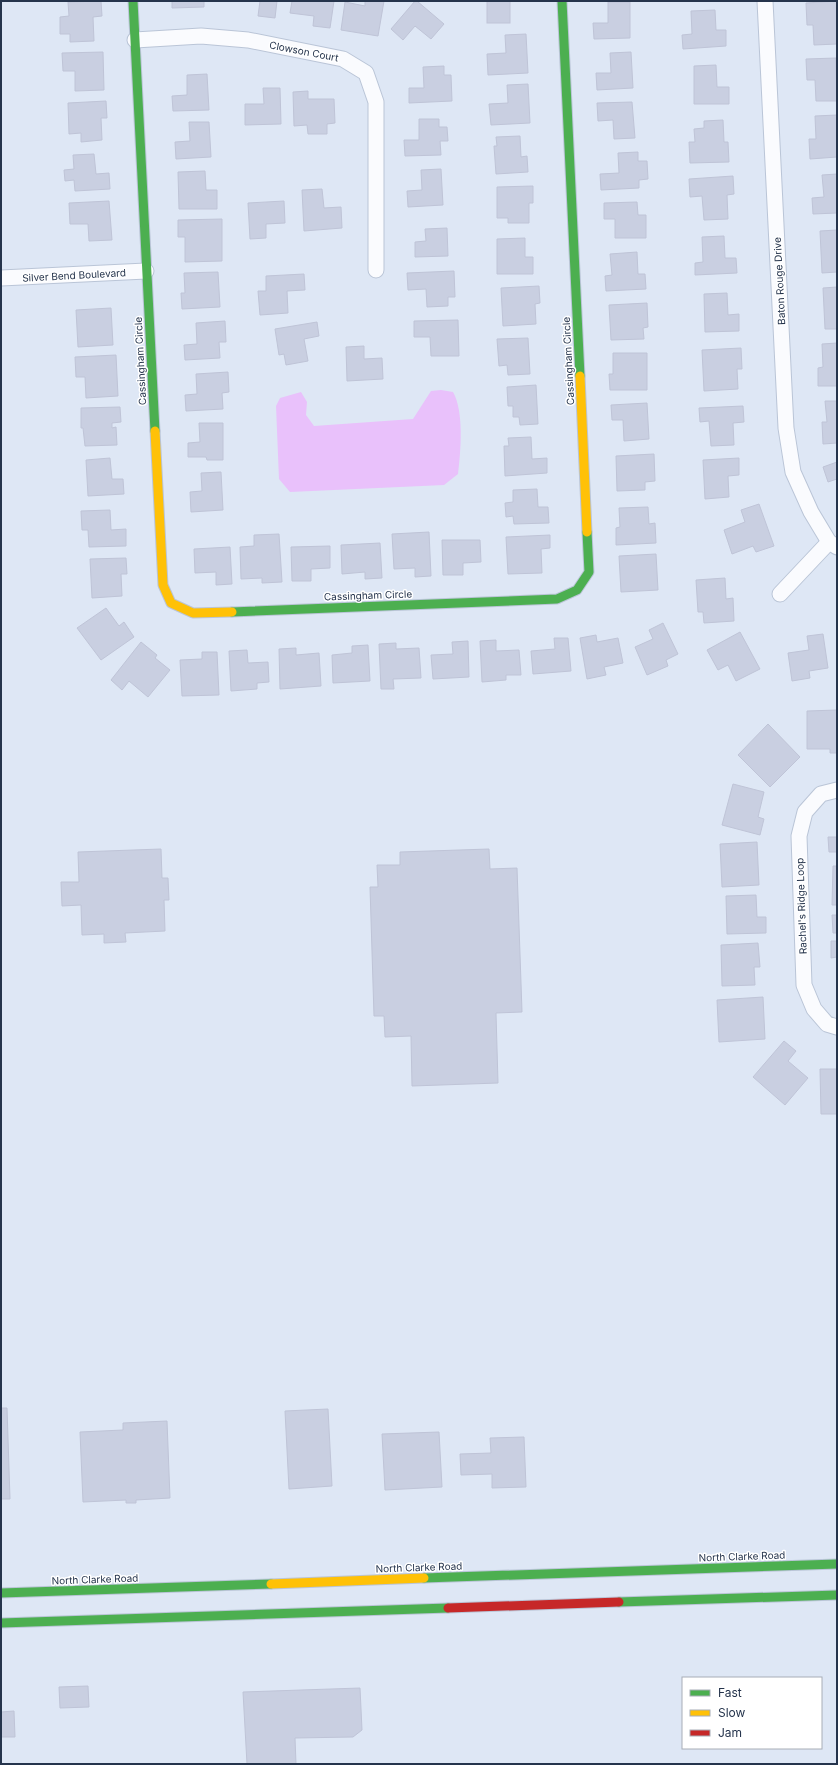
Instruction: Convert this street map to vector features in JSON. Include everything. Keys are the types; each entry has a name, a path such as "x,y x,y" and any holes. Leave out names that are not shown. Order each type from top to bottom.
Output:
{"street":[{"name":"Cassingham Circle","path":"133,1 163,584 170,603 193,613 557,599 577,590 589,572 562,1"},
{"name":"Baton Rouge Drive","path":"765,1 786,428 793,472 811,512 833,544"},
{"name":"Clowson Court","path":"135,40 200,36 248,40 343,59 366,73 376,102 376,270"},
{"name":"Silver Bend Boulevard","path":"1,278 146,271"},
{"path":"780,594 833,544"},
{"name":"Rachel's Ridge Loop","path":"837,790 821,794 805,812 799,836 804,985 814,1009 827,1024 837,1027"},
{"name":"North Clarke Road","path":"1,1593 220,1589 837,1564"},
{"path":"1,1623 221,1612 837,1595"}],"shaded area":[{"path":"441,390 453,392 459,410 461,432 458,474 444,485 290,492 279,479 276,406 280,398 301,392 307,402 306,415 314,426 413,419 431,391"}],"building":[{"path":"101,1 102,16 93,17 94,41 70,42 70,34 60,34 60,17 69,16 68,2"},
{"path":"172,1 204,1 204,7 172,8"},
{"path":"260,1 277,1 275,18 258,16"},
{"path":"292,1 334,1 330,28 313,26 314,16 290,13"},
{"path":"365,1 384,1 378,36 341,30 345,2 365,6"},
{"path":"415,1 417,1 444,24 431,39 415,26 403,40 391,29"},
{"path":"487,1 510,1 510,23 487,23"},
{"path":"837,1 837,44 814,45 813,25 807,25 806,3"},
{"path":"608,2 630,2 630,38 594,39 593,23 608,23"},
{"path":"715,10 716,30 726,30 726,46 683,49 682,35 692,34 691,11"},
{"path":"526,34 528,73 488,75 487,54 506,53 505,35"},
{"path":"103,52 104,90 75,91 75,71 63,71 62,53"},
{"path":"631,52 633,88 597,90 596,73 611,73 610,53"},
{"path":"836,58 837,101 816,101 815,80 807,80 806,59"},
{"path":"716,65 717,87 729,87 729,104 694,104 694,66"},
{"path":"444,66 444,75 451,75 452,101 409,103 409,88 424,88 423,67"},
{"path":"207,74 209,110 173,111 172,96 187,95 187,75"},
{"path":"528,84 530,123 491,125 489,104 508,103 507,85"},
{"path":"263,88 280,88 281,124 245,125 245,104 264,104"},
{"path":"308,91 308,99 334,99 335,123 327,124 327,134 308,134 307,125 294,126 293,92"},
{"path":"106,101 107,118 101,118 102,140 81,142 81,133 69,134 68,103"},
{"path":"632,102 635,138 614,139 613,120 598,121 597,103"},
{"path":"837,115 837,157 810,159 809,139 816,139 815,116"},
{"path":"419,119 439,119 439,127 447,127 448,141 440,141 441,155 405,156 404,140 419,140"},
{"path":"723,120 724,142 728,142 729,162 690,163 689,142 695,142 694,129 704,128 704,121"},
{"path":"189,122 209,122 211,157 176,159 175,142 190,141"},
{"path":"520,136 521,157 527,156 528,172 496,174 494,146 497,146 496,137"},
{"path":"638,152 638,161 647,161 648,179 639,180 639,188 601,190 600,174 619,173 618,153"},
{"path":"94,154 96,174 109,173 110,189 75,191 74,180 65,181 64,170 74,169 73,155"},
{"path":"441,169 443,205 408,207 407,191 422,190 421,170"},
{"path":"205,171 206,190 217,190 217,209 179,209 178,172"},
{"path":"837,174 837,213 813,214 812,198 824,197 822,175"},
{"path":"733,176 734,194 727,195 728,219 704,220 702,196 690,197 689,179"},
{"path":"533,186 533,203 529,203 529,223 508,223 508,218 497,218 497,187"},
{"path":"322,189 324,208 341,207 342,228 304,231 302,190"},
{"path":"109,201 112,240 89,241 88,224 70,224 69,203"},
{"path":"284,201 285,223 266,224 266,238 250,239 248,203"},
{"path":"637,202 638,215 646,215 646,238 615,238 615,219 604,219 604,203"},
{"path":"222,219 222,261 185,262 185,237 178,237 178,220"},
{"path":"447,228 448,256 415,257 415,242 426,241 425,229"},
{"path":"837,230 837,272 822,273 820,231"},
{"path":"724,236 725,258 736,258 737,273 695,275 695,263 703,262 702,237"},
{"path":"525,238 525,257 533,257 533,274 497,274 497,239"},
{"path":"637,252 638,274 645,274 646,289 606,291 605,276 612,275 610,254"},
{"path":"454,271 455,297 448,297 448,306 427,307 426,289 408,290 407,273"},
{"path":"218,272 220,307 182,309 181,293 185,293 184,273"},
{"path":"304,274 305,290 287,291 288,313 260,315 258,291 266,291 266,276"},
{"path":"539,286 540,303 535,304 536,324 503,326 501,288"},
{"path":"837,287 837,329 825,329 823,288"},
{"path":"727,293 728,315 739,314 739,331 705,332 704,294"},
{"path":"647,303 648,327 643,328 644,339 611,340 609,305"},
{"path":"111,308 113,345 78,347 76,310"},
{"path":"458,320 459,356 431,356 430,337 414,337 414,321"},
{"path":"225,321 226,342 219,342 220,358 185,360 184,345 197,344 196,323"},
{"path":"317,322 319,336 304,339 308,361 286,365 284,354 279,355 275,329"},
{"path":"528,338 530,374 508,375 507,365 499,366 497,339"},
{"path":"837,343 837,386 818,386 818,368 823,367 822,344"},
{"path":"364,346 364,359 382,358 383,379 347,381 346,347"},
{"path":"741,348 742,369 737,369 738,389 704,391 702,350"},
{"path":"613,353 647,353 647,390 610,390 609,374 613,374"},
{"path":"116,355 118,396 86,398 85,377 76,377 75,357"},
{"path":"228,372 229,392 222,393 223,409 186,411 185,395 197,394 196,374"},
{"path":"536,385 538,424 520,425 519,417 513,417 513,406 508,406 507,387"},
{"path":"825,401 837,401 837,443 823,444 822,422 827,422"},
{"path":"647,403 649,439 624,441 623,420 612,420 611,405"},
{"path":"743,406 744,422 733,423 734,445 711,446 709,421 700,422 699,408"},
{"path":"120,407 121,422 112,423 112,428 116,427 117,445 85,446 83,428 81,428 81,408"},
{"path":"199,423 223,423 223,460 207,460 206,457 188,457 188,443 200,442"},
{"path":"531,437 532,459 547,458 547,473 505,476 504,446 509,446 508,438"},
{"path":"654,454 655,481 645,482 645,490 617,491 616,456"},
{"path":"110,458 112,479 123,479 124,494 88,496 86,460"},
{"path":"739,458 739,475 728,476 729,497 705,499 703,460"},
{"path":"837,462 837,479 828,482 823,467"},
{"path":"221,472 223,510 191,512 190,492 202,491 201,473"},
{"path":"537,489 538,507 548,507 549,523 514,524 513,516 506,517 505,503 513,502 513,490"},
{"path":"759,504 774,546 756,552 753,546 732,554 724,530 745,522 741,510"},
{"path":"648,507 649,524 655,523 656,543 616,545 616,528 620,527 619,508"},
{"path":"110,510 111,530 126,529 126,546 89,547 88,530 82,530 81,511"},
{"path":"429,532 431,576 415,577 415,568 394,569 392,534"},
{"path":"279,534 282,582 262,583 262,578 241,579 240,547 254,546 254,535"},
{"path":"550,535 550,548 541,549 542,573 508,574 506,537"},
{"path":"442,540 480,540 481,562 463,563 463,575 443,575"},
{"path":"380,543 382,578 365,579 365,572 342,574 341,545"},
{"path":"330,546 330,568 311,569 311,581 292,581 291,547"},
{"path":"230,547 232,584 216,585 216,572 195,573 194,549"},
{"path":"656,554 658,590 621,592 619,556"},
{"path":"126,558 127,574 121,574 122,596 92,598 90,559"},
{"path":"725,578 726,599 733,598 734,621 704,623 703,612 698,612 696,580"},
{"path":"106,608 119,626 124,622 134,637 101,660 77,628"},
{"path":"663,623 678,654 666,660 668,666 647,675 635,647 653,639 649,630"},
{"path":"740,632 760,669 736,681 728,665 718,670 707,650"},
{"path":"823,634 828,668 809,671 810,678 792,681 788,653 809,650 807,636"},
{"path":"596,635 597,642 618,638 623,663 604,667 606,675 587,679 580,638"},
{"path":"554,638 568,638 571,671 533,674 531,651 555,649"},
{"path":"496,640 496,651 519,650 521,675 506,675 506,680 482,682 480,641"},
{"path":"468,641 469,677 433,679 431,655 453,654 452,642"},
{"path":"141,642 157,655 155,658 170,670 148,697 129,681 122,690 111,680"},
{"path":"396,643 396,649 419,648 421,678 393,679 394,689 381,689 379,644"},
{"path":"368,645 370,681 333,683 332,655 352,653 352,646"},
{"path":"296,648 296,655 319,653 321,686 280,689 279,649"},
{"path":"247,650 248,663 268,662 269,682 257,683 257,689 231,691 229,651"},
{"path":"202,652 217,652 219,695 182,696 180,660 202,659"},
{"path":"837,710 837,753 830,753 830,749 807,749 807,711"},
{"path":"768,724 800,757 770,787 738,755"},
{"path":"733,784 764,792 758,817 764,819 760,835 722,825"},
{"path":"828,837 837,837 837,852 829,852"},
{"path":"757,842 759,885 722,887 720,844"},
{"path":"161,849 162,878 168,878 169,900 164,900 165,931 125,933 126,942 104,943 104,934 82,935 81,905 62,906 61,882 79,882 78,852"},
{"path":"489,849 490,869 517,868 522,1012 496,1013 498,1083 412,1086 411,1036 385,1037 384,1016 374,1016 370,887 378,887 377,865 400,865 400,852"},
{"path":"833,866 837,866 837,905 832,905"},
{"path":"756,895 757,917 766,917 766,933 727,934 726,896"},
{"path":"832,915 837,915 837,933 833,933"},
{"path":"831,941 837,941 837,957 831,958"},
{"path":"758,943 760,967 754,967 755,985 722,986 721,945"},
{"path":"763,997 765,1039 719,1042 717,1000"},
{"path":"784,1041 796,1051 788,1061 808,1078 785,1105 753,1077"},
{"path":"820,1069 837,1069 837,1114 821,1114"},
{"path":"1,1408 7,1408 10,1499 1,1499"},
{"path":"328,1409 332,1486 289,1489 285,1411"},
{"path":"167,1421 170,1498 136,1500 136,1503 126,1503 126,1500 83,1502 80,1432 123,1430 123,1423"},
{"path":"439,1432 442,1487 385,1490 382,1434"},
{"path":"524,1437 526,1487 492,1488 492,1474 461,1475 460,1454 491,1453 490,1438"},
{"path":"88,1686 89,1707 60,1708 59,1687"},
{"path":"360,1688 362,1730 353,1737 295,1738 296,1764 247,1764 243,1692"},
{"path":"14,1711 15,1737 1,1737 1,1712"}],"traffic: fast":[{"path":"133,1 155,431"},
{"path":"562,1 580,376"},
{"path":"232,612 557,599 577,590 589,572 587,532"},
{"path":"424,1578 837,1564"},
{"path":"1,1593 271,1584"},
{"path":"619,1602 837,1595"},
{"path":"1,1623 448,1608"}],"traffic: slow":[{"path":"580,376 587,532"},
{"path":"155,431 163,585 171,603 193,613 232,612"},
{"path":"271,1584 424,1578"}],"traffic: jam":[{"path":"448,1608 619,1602"}]}
